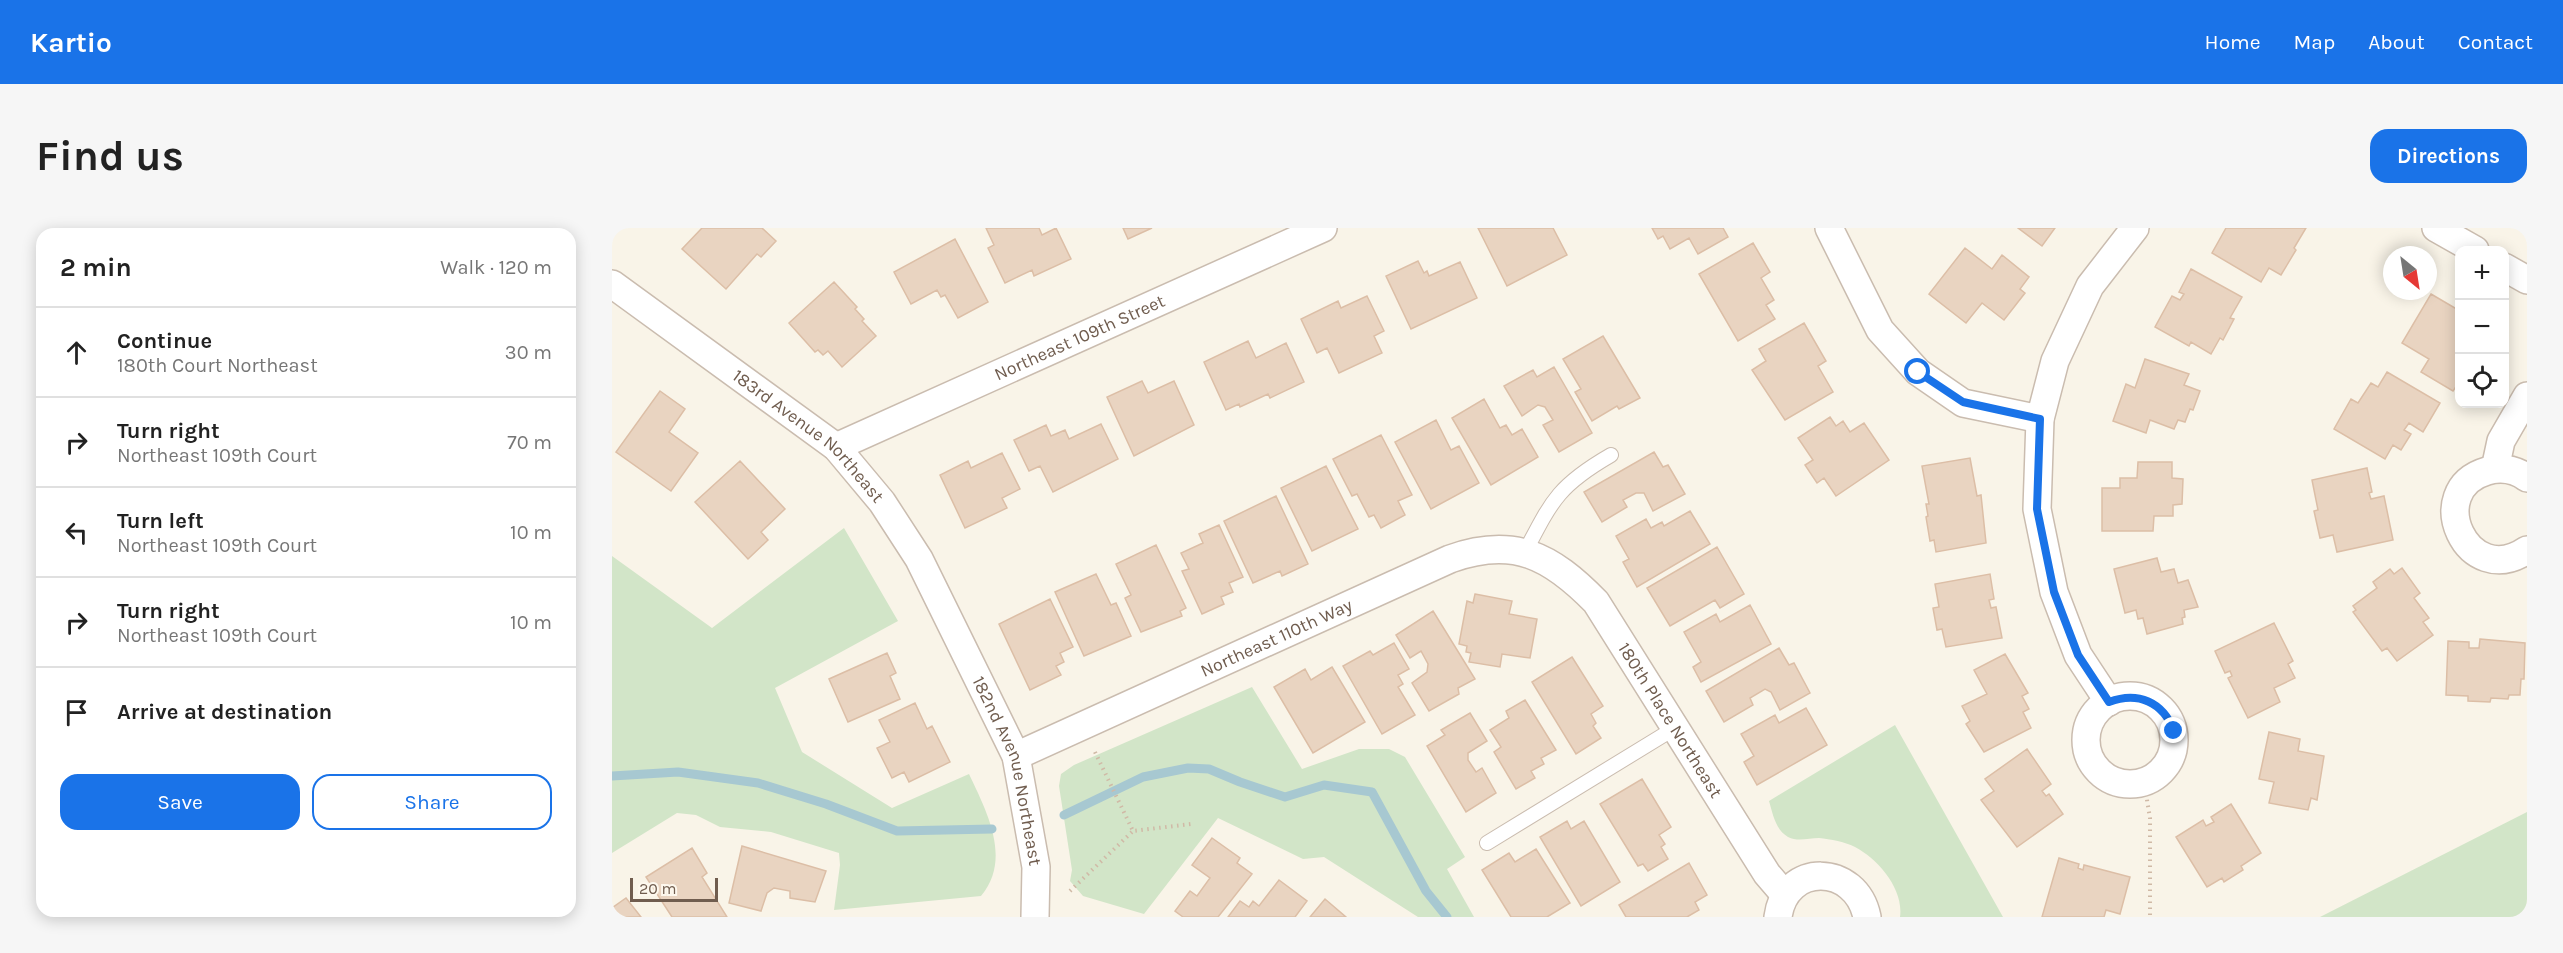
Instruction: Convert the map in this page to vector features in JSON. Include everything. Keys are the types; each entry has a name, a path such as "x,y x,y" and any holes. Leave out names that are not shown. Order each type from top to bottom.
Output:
{"street":[{"name":"Northeast 109th Street","path":"836,447 1323,228"},
{"path":"1829,228 1880,330 1918,372 1963,402 2040,419"},
{"path":"2109,702 2078,655 2054,592 2037,509 2040,419 2055,361 2090,286 2135,228"},
{"path":"2436,228 2468,246"},
{"path":"2509,269 2527,280"},
{"name":"183rd Avenue Northeast","path":"612,284 836,447 882,502 919,559 955,631"},
{"path":"2495,469 2501,441 2527,396"},
{"path":"2527,478 2509,469 2495,469 2481,473 2469,480 2460,492 2455,505 2458,533 2472,550 2491,559 2519,556 2527,550"},
{"name":"Northeast 110th Way","path":"1016,756 1450,559 1473,551 1497,548 1534,555"},
{"name":"180th Place Northeast","path":"1534,555 1572,577 1596,602 1767,874 1782,906"},
{"name":"182nd Avenue Northeast","path":"955,631 1016,756 1036,867 1035,917"},
{"path":"2121,697 2149,700 2169,719 2174,731 2171,759 2163,770 2144,782 2126,784 2112,780 2101,773 2092,762 2087,750 2086,736 2090,723 2098,711 2109,702 2121,697"},
{"name":"180th Place Northeast","path":"1782,906 1795,885 1807,878 1821,875 1834,877 1847,883 1857,892 1867,917"}],"lane":[{"path":"1534,555 1559,492 1582,472 1611,455"},
{"path":"1487,843 1675,728"}],"path":[{"path":"1094,749 1133,831"},
{"path":"2144,782 2150,818 2150,917"},
{"path":"1070,891 1133,831 1191,824"}],"green space":[{"path":"844,528 898,621 775,688 802,752 892,808 969,774 989,820 996,851 995,867 990,882 981,896 834,910 840,865 839,853 771,832 720,827 696,815 677,813 612,853 612,556 712,628"},
{"path":"1252,687 1302,769 1359,749 1389,749 1405,757 1465,857 1447,869 1474,917 1418,917 1324,857 1303,859 1218,818 1144,914 1083,896 1070,881 1072,870 1059,786 1061,774 1074,765"},
{"path":"1895,725 2003,917 1900,917 1900,906 1894,886 1888,876 1864,852 1851,845 1833,840 1819,838 1800,840 1788,837 1777,826 1769,801"},
{"path":"2527,812 2527,917 2320,917"}],"building":[{"path":"702,228 762,228 776,241 761,257 757,254 726,289 682,249"},
{"path":"986,228 1039,228 1042,235 1056,228 1071,259 1034,276 1032,270 1005,283 988,248 994,245"},
{"path":"1123,228 1152,228 1128,239"},
{"path":"1478,228 1553,228 1567,255 1507,286"},
{"path":"1652,228 1723,228 1728,237 1698,254 1689,238 1670,249 1663,236 1658,239"},
{"path":"2018,228 2055,228 2042,246"},
{"path":"2226,228 2306,228 2281,275 2269,268 2261,282 2212,253"},
{"path":"955,239 988,302 958,318 945,295 941,297 937,290 911,304 894,272"},
{"path":"1753,243 1770,272 1761,278 1774,300 1766,305 1775,319 1738,341 1699,274"},
{"path":"1965,248 1992,269 2002,255 2029,277 2020,289 2025,293 2004,320 1982,303 1966,323 1929,294"},
{"path":"1418,261 1424,273 1427,271 1429,276 1460,262 1477,298 1411,329 1386,276"},
{"path":"2191,269 2242,297 2230,318 2234,319 2223,340 2220,338 2211,354 2191,342 2189,346 2155,327 2172,296 2180,300 2184,294 2179,292"},
{"path":"834,282 857,307 855,309 864,319 862,321 876,336 842,367 828,351 823,355 818,350 815,352 789,323"},
{"path":"1367,296 1384,331 1374,336 1382,353 1339,373 1327,348 1317,353 1301,319 1338,301 1341,308"},
{"path":"2437,298 2455,308 2455,388 2453,391 2421,372 2429,359 2402,343 2427,300 2437,300"},
{"path":"1804,323 1826,361 1818,366 1833,392 1785,420 1752,370 1766,361 1759,349"},
{"path":"1603,336 1640,398 1619,409 1617,406 1592,421 1575,392 1581,389 1563,359"},
{"path":"1248,341 1256,358 1286,343 1304,382 1270,398 1268,394 1240,407 1239,404 1226,410 1204,362"},
{"path":"2145,359 2189,374 2184,385 2200,391 2193,410 2190,409 2185,422 2178,420 2174,429 2150,420 2146,433 2113,421 2126,384 2135,388"},
{"path":"1554,367 1592,433 1559,452 1543,425 1553,420 1545,407 1538,405 1522,416 1504,386 1533,370 1537,377"},
{"path":"2387,372 2440,403 2423,432 2409,423 2404,430 2411,434 2401,450 2393,445 2385,459 2334,429 2351,399 2358,403 2371,383 2378,387"},
{"path":"1142,381 1148,393 1174,381 1194,425 1134,456 1107,397"},
{"path":"660,391 685,409 669,432 698,453 671,491 616,452"},
{"path":"1484,399 1500,428 1506,425 1512,435 1522,429 1538,457 1491,485 1452,418"},
{"path":"1830,417 1836,426 1843,421 1850,432 1864,423 1889,460 1836,496 1824,478 1817,483 1805,465 1813,460 1798,438"},
{"path":"1436,420 1451,450 1459,446 1479,483 1431,509 1395,442"},
{"path":"1101,424 1118,459 1053,492 1040,466 1029,471 1014,440 1046,425 1051,436 1065,430 1069,439"},
{"path":"1381,435 1412,495 1398,501 1405,515 1381,528 1374,515 1369,517 1357,494 1352,496 1333,459"},
{"path":"1654,452 1663,467 1668,465 1685,494 1653,511 1644,493 1636,493 1623,500 1627,507 1602,522 1584,492"},
{"path":"1002,453 1020,489 1002,498 1007,508 965,528 940,475 968,461 971,468"},
{"path":"1970,458 1977,496 1981,495 1986,543 1936,552 1934,540 1930,541 1926,517 1928,516 1926,504 1929,504 1922,466"},
{"path":"740,461 785,509 761,532 768,540 748,559 695,502"},
{"path":"2138,462 2172,462 2172,478 2183,479 2182,504 2173,505 2173,516 2154,516 2153,531 2102,531 2102,488 2120,488 2120,478 2137,478"},
{"path":"1326,466 1358,529 1312,551 1281,488"},
{"path":"2367,468 2372,492 2369,493 2371,499 2384,496 2393,540 2337,552 2333,535 2320,538 2314,511 2318,510 2312,480"},
{"path":"1276,496 1308,564 1282,576 1280,571 1253,583 1224,521"},
{"path":"1690,511 1710,544 1637,587 1623,562 1629,559 1616,536 1646,519 1651,528 1662,522 1664,526"},
{"path":"1219,525 1243,577 1229,583 1233,592 1221,597 1224,604 1202,614 1182,571 1189,569 1181,553 1203,543 1199,534"},
{"path":"1156,545 1186,608 1180,611 1182,616 1141,632 1125,598 1131,595 1116,564"},
{"path":"1717,547 1744,594 1720,608 1715,600 1670,626 1647,588"},
{"path":"2157,558 2161,572 2174,569 2178,583 2188,580 2198,607 2184,610 2183,624 2147,634 2143,618 2138,619 2136,610 2125,613 2114,569"},
{"path":"2402,568 2420,593 2414,598 2429,618 2423,622 2433,635 2397,661 2387,648 2382,651 2353,612 2356,610 2353,606 2377,588 2373,582 2390,569 2394,574"},
{"path":"1096,574 1111,605 1116,603 1131,636 1084,656 1055,592"},
{"path":"1990,574 1994,599 1989,600 1991,608 1996,607 2002,638 1946,647 1942,629 1937,630 1933,608 1939,607 1935,584"},
{"path":"1475,594 1512,601 1509,614 1537,619 1530,658 1502,654 1500,667 1469,662 1471,653 1466,652 1467,646 1459,644 1467,601 1473,603"},
{"path":"1050,599 1073,647 1060,653 1064,662 1056,666 1061,675 1030,690 999,624"},
{"path":"1750,605 1771,644 1701,682 1693,667 1701,662 1684,632 1716,614 1720,622"},
{"path":"1433,611 1475,679 1458,688 1459,694 1429,711 1412,683 1427,672 1428,664 1421,651 1410,658 1396,635"},
{"path":"2274,623 2293,661 2288,664 2295,678 2274,688 2280,702 2248,718 2228,678 2232,676 2230,671 2225,673 2215,651"},
{"path":"2480,639 2525,643 2524,679 2521,679 2520,695 2509,695 2508,699 2491,698 2490,702 2468,701 2468,696 2446,695 2448,641 2469,642 2469,648 2479,648"},
{"path":"1394,643 1409,669 1398,675 1403,684 1398,687 1415,715 1382,734 1343,666 1370,651 1373,655"},
{"path":"1779,648 1789,665 1794,663 1810,693 1780,710 1771,692 1765,689 1750,698 1753,705 1724,722 1706,691"},
{"path":"887,653 896,673 890,676 900,699 848,722 829,679"},
{"path":"2005,654 2028,693 2022,696 2029,709 2023,712 2031,728 1984,752 1966,724 1970,721 1962,706 1987,694 1974,670"},
{"path":"1572,657 1603,706 1591,714 1596,723 1593,726 1601,738 1576,754 1532,682"},
{"path":"1332,667 1365,722 1313,753 1274,687 1305,669 1311,680"},
{"path":"1525,700 1556,750 1541,758 1544,764 1531,771 1535,778 1516,789 1494,752 1501,747 1490,730 1509,718 1506,711"},
{"path":"915,703 927,729 932,726 950,762 909,782 904,772 892,778 877,748 890,742 879,720"},
{"path":"1806,708 1827,745 1757,785 1744,762 1754,756 1741,734 1775,715 1779,723"},
{"path":"1470,713 1487,741 1468,753 1468,760 1476,772 1482,768 1496,793 1466,812 1427,746 1445,735 1441,730"},
{"path":"2269,732 2300,739 2298,751 2324,756 2317,800 2311,798 2308,810 2269,803 2274,782 2259,779"},
{"path":"2027,749 2051,784 2042,791 2046,796 2049,794 2063,814 2017,847 1981,800 1994,791 1985,779"},
{"path":"1642,779 1671,827 1659,835 1665,844 1661,847 1668,859 1648,871 1643,864 1638,866 1600,804"},
{"path":"2231,804 2261,853 2241,866 2243,870 2224,882 2222,878 2207,887 2176,837 2203,820 2206,826 2214,822 2211,817"},
{"path":"1567,821 1571,829 1584,821 1620,882 1581,906 1540,837"},
{"path":"1212,838 1240,858 1237,863 1252,874 1218,917 1183,917 1175,911 1190,891 1197,896 1210,878 1192,865"},
{"path":"742,846 826,871 815,902 790,898 790,891 774,888 767,893 761,911 729,903"},
{"path":"692,848 707,873 702,877 727,917 672,917 646,877"},
{"path":"1536,849 1570,903 1547,917 1511,917 1482,870 1509,853 1515,862"},
{"path":"2059,858 2079,864 2078,868 2083,870 2084,865 2130,877 2120,914 2106,910 2104,917 2042,917"},
{"path":"1689,863 1707,895 1695,902 1699,910 1687,917 1626,917 1619,905"},
{"path":"1279,880 1307,901 1295,917 1228,917 1240,901 1249,907 1253,901 1259,906"},
{"path":"626,898 641,917 612,917 612,908"},
{"path":"1325,899 1346,917 1310,917"}],"waterway":[{"path":"1064,815 1143,777 1188,768 1209,769 1285,797 1324,785 1372,792 1426,891 1447,917"},
{"path":"612,776 678,772 758,783 826,804 897,831 992,829"}],"route":[{"path":"1918,372 1963,402 2040,419 2037,509 2054,592 2078,655 2109,702 2121,697 2149,700 2169,719 2174,731"}]}
